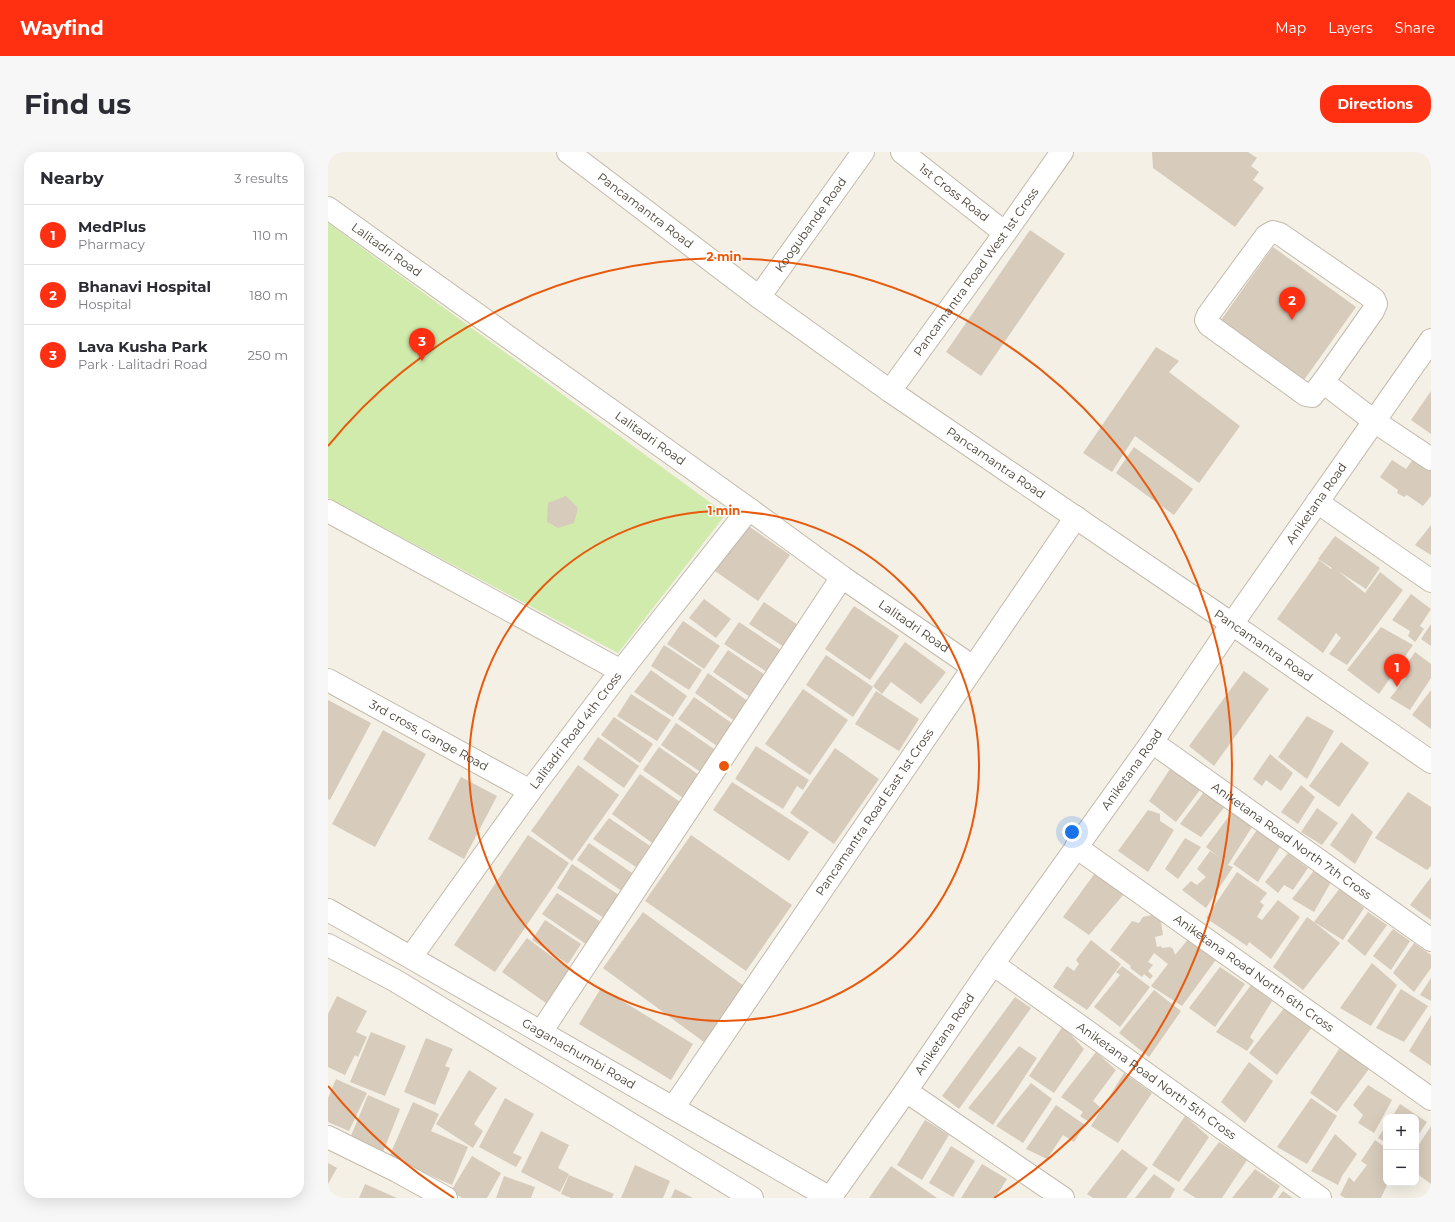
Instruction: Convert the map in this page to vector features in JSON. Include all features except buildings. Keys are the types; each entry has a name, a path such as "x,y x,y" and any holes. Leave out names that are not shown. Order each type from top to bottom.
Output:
{"street":[{"name":"Pancamantra Road","path":"568,152 759,297 890,391 1076,517 1431,762"},
{"name":"Koogubande Road","path":"759,297 863,152"},
{"name":"1st Cross Road","path":"902,152 1005,234"},
{"name":"Pancamantra Road West 1st Cross","path":"890,391 1005,234 1062,152"},
{"name":"Lalitadri Road","path":"328,208 842,577 973,667"},
{"path":"1273,232 1280,234 1374,299 1376,304 1373,311 1323,382 1312,396 1306,395 1210,325 1206,320 1208,315 1266,236 1273,232"},
{"name":"Aniketana Road","path":"830,1198 1076,846 1152,742 1232,624 1431,340"},
{"path":"1323,382 1374,421 1431,459"},
{"path":"1317,502 1431,581"},
{"name":"Lalitadri Road 4th Cross","path":"411,957 530,791 621,671 749,509"},
{"path":"328,512 621,671"},
{"name":"Pancamantra Road East 1st Cross","path":"674,1108 1076,517"},
{"path":"541,1032 842,577"},
{"name":"3rd cross, Gange Road","path":"328,680 530,791"},
{"name":"Aniketana Road North 7th Cross","path":"1152,742 1431,940"},
{"name":"Aniketana Road North 6th Cross","path":"1076,846 1431,1099"},
{"name":"Gaganachumbi Road","path":"328,910 830,1198"},
{"path":"328,945 403,985 752,1198"},
{"name":"Aniketana Road North 5th Cross","path":"993,964 1320,1198"},
{"path":"906,1091 1063,1198"},
{"path":"328,1137 397,1171 446,1198"}],"green space":[{"path":"328,223 726,514 618,653 328,498"}],"place":[{"name":"Bhanavi Hospital","path":"1292,320"},
{"name":"Lava Kusha Park","path":"422,361"},
{"name":"MedPlus","path":"1397,687"}]}
